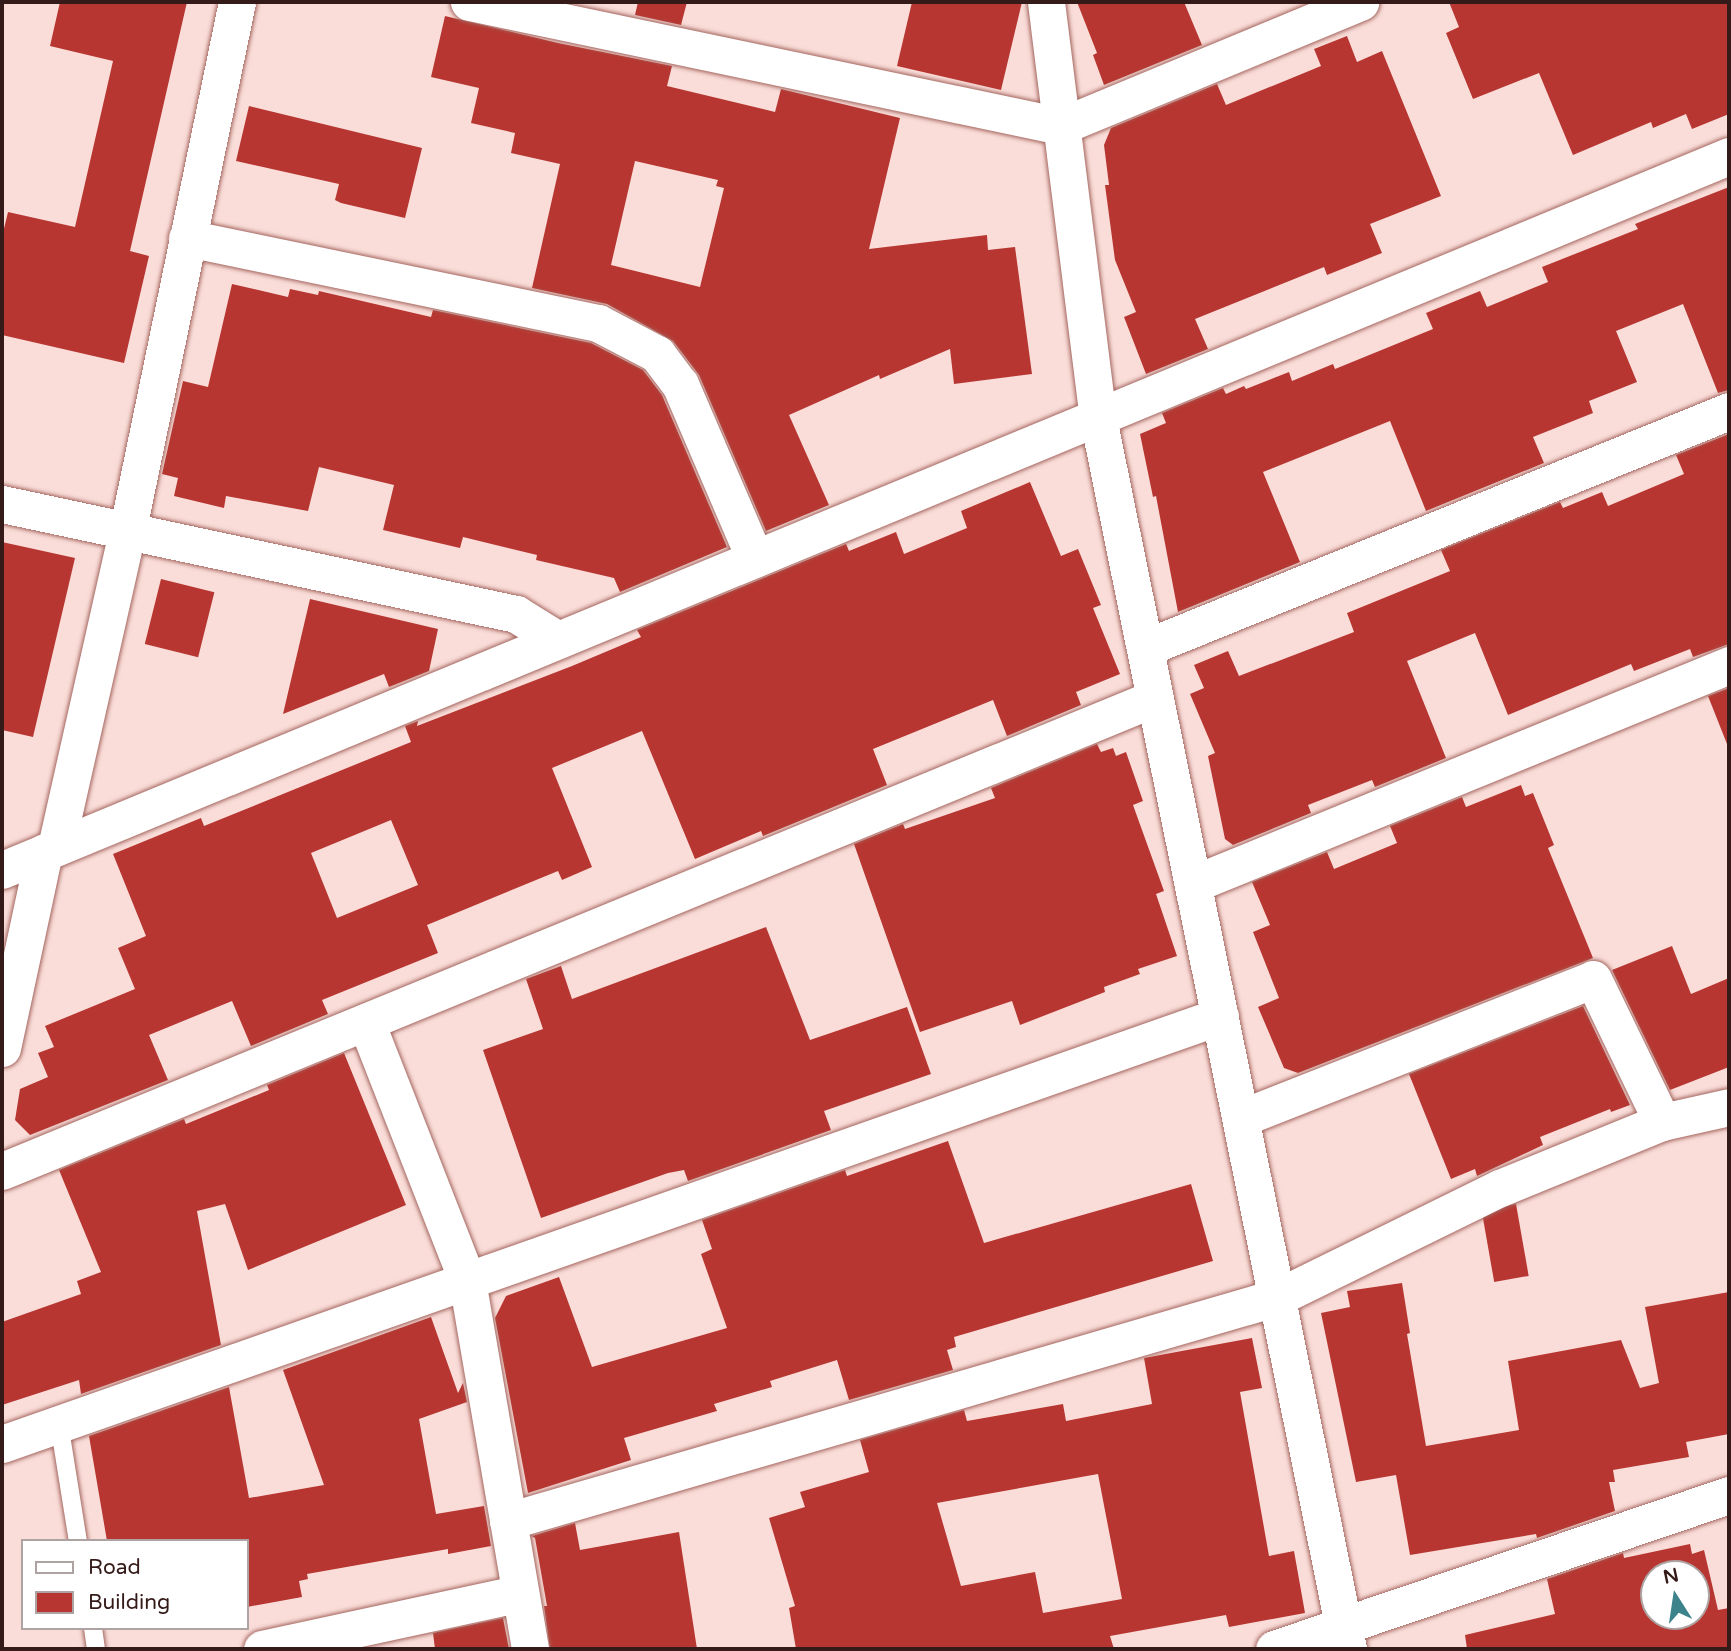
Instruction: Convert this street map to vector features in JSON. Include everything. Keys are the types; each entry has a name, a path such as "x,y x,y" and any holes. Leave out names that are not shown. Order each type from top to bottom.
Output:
{"street":[{"path":"2,1048 127,533 237,2"},
{"path":"469,2 1061,126 1360,2"},
{"path":"1046,2 1098,418 1347,1637"},
{"path":"2,870 1729,156"},
{"path":"187,238 598,323 657,354 680,384 755,559"},
{"path":"1145,648 1729,411"},
{"path":"2,504 127,533 516,614 558,640"},
{"path":"1193,884 1729,666"},
{"path":"2,1171 1155,698"},
{"path":"1241,1118 1593,979 1662,1122"},
{"path":"2,1444 1220,1016"},
{"path":"366,1022 467,1280 530,1649"},
{"path":"508,1521 1278,1297 1500,1188 1662,1122 1729,1107"},
{"path":"1274,1649 1347,1637 1729,1495"},
{"path":"262,1649 520,1592"}],"lane":[{"path":"59,1423 78,1539"},
{"path":"93,1630 96,1649"}],"building":[{"path":"60,2 187,2 130,251 149,256 124,363 2,335 2,237 8,212 75,227 113,61 50,46"},
{"path":"638,2 687,2 681,25 635,15"},
{"path":"912,2 1022,2 1001,90 897,66"},
{"path":"1077,2 1184,2 1202,45 1104,85 1093,55 1097,53"},
{"path":"1449,2 1729,2 1729,114 1692,129 1686,114 1653,128 1651,122 1573,155 1539,73 1473,99 1446,33 1459,27"},
{"path":"445,16 672,66 667,86 775,112 781,89 900,118 869,249 987,235 988,250 1015,247 1032,374 954,384 950,349 880,379 879,375 789,415 829,505 766,531 699,375 673,341 607,304 532,288 560,164 511,153 515,133 471,123 479,88 431,77","holes":["635,161 718,180 716,186 724,188 700,287 611,265"]},
{"path":"1347,36 1357,62 1382,51 1441,196 1370,224 1382,253 1327,275 1324,267 1195,319 1208,349 1146,374 1124,317 1136,312 1115,260 1105,185 1109,185 1104,145 1111,128 1217,84 1226,105 1321,66 1314,49"},
{"path":"249,106 422,148 405,218 335,200 339,184 236,161"},
{"path":"1729,187 1729,390 1718,393 1683,304 1616,331 1637,382 1589,401 1593,413 1533,437 1544,463 1426,511 1390,421 1263,472 1300,562 1178,612 1156,496 1153,497 1140,434 1166,423 1162,413 1223,388 1226,394 1289,372 1292,381 1333,364 1335,369 1433,329 1426,313 1480,291 1487,307 1548,282 1542,267 1638,229 1635,224"},
{"path":"232,284 288,297 290,289 318,295 319,291 431,317 433,310 591,343 643,370 662,395 727,547 620,592 614,578 536,560 537,555 463,537 460,548 383,530 394,485 319,467 308,511 226,496 224,508 174,496 178,478 162,474 183,381 208,387"},
{"path":"1729,434 1729,644 1693,657 1690,649 1634,671 1631,664 1508,715 1475,633 1407,661 1446,758 1375,787 1372,780 1308,805 1311,813 1233,845 1225,839 1208,756 1215,753 1190,694 1204,688 1194,665 1228,651 1239,676 1354,632 1347,613 1450,571 1441,550 1560,502 1563,508 1602,492 1608,506 1684,474 1676,455"},
{"path":"1030,482 1061,556 1078,549 1101,605 1093,608 1120,674 1076,692 1081,705 1007,736 993,700 873,749 887,785 763,836 761,831 695,859 642,731 552,768 592,867 562,880 558,871 427,925 438,953 322,1000 328,1014 251,1046 232,1001 149,1035 168,1080 30,1135 15,1120 20,1089 48,1077 38,1053 54,1047 45,1026 135,989 118,948 146,936 113,854 201,818 204,826 411,742 405,726 418,721 417,726 572,666 641,637 637,630 846,544 849,551 896,532 904,554 967,528 961,511","holes":["391,820 418,885 337,918 311,853"]},
{"path":"2,542 75,558 33,737 2,730"},
{"path":"161,579 214,592 198,657 145,644"},
{"path":"310,599 438,629 429,671 389,687 384,674 283,714"},
{"path":"1729,688 1729,744 1727,744 1708,696"},
{"path":"1097,744 1101,752 1113,748 1116,756 1126,752 1143,801 1133,805 1164,891 1156,894 1177,956 1138,969 1140,974 1104,987 1105,992 1020,1025 1012,1001 920,1032 854,844 903,824 905,829 995,798 991,788"},
{"path":"1521,785 1525,796 1533,793 1554,845 1548,848 1593,958 1298,1073 1284,1068 1258,1007 1279,998 1253,932 1270,925 1252,882 1327,852 1334,869 1397,843 1390,826 1462,797 1466,807"},
{"path":"766,927 810,1040 907,1007 931,1074 824,1111 831,1130 688,1181 684,1170 668,1173 541,1218 483,1050 543,1029 526,979 561,966 572,999"},
{"path":"1672,946 1691,994 1729,978 1729,1067 1670,1090 1612,970"},
{"path":"1583,1006 1630,1105 1611,1112 1610,1109 1540,1137 1543,1145 1477,1176 1475,1169 1451,1179 1409,1074"},
{"path":"344,1053 406,1205 248,1270 225,1204 197,1211 221,1345 81,1394 79,1380 2,1405 2,1322 81,1294 77,1281 101,1272 59,1170 184,1119 186,1124 269,1090 267,1085"},
{"path":"948,1141 984,1243 1191,1184 1213,1261 954,1337 956,1347 947,1350 953,1370 849,1400 837,1360 770,1381 772,1387 714,1404 717,1411 624,1438 631,1460 528,1493 495,1318 506,1296 559,1277 592,1367 727,1328 701,1254 712,1249 702,1220 845,1170 847,1176"},
{"path":"1516,1204 1529,1276 1494,1282 1482,1210"},
{"path":"1402,1283 1410,1333 1407,1334 1426,1446 1519,1430 1508,1361 1621,1340 1640,1388 1659,1383 1645,1307 1729,1292 1729,1434 1686,1442 1689,1457 1613,1470 1615,1482 1609,1482 1615,1511 1537,1538 1536,1534 1410,1555 1396,1475 1356,1482 1321,1313 1350,1307 1347,1291"},
{"path":"431,1317 458,1393 463,1383 467,1402 419,1419 436,1514 484,1506 491,1546 448,1554 448,1549 307,1574 308,1579 299,1581 302,1597 248,1607 248,1539 107,1539 89,1436 229,1387 249,1498 324,1485 283,1370"},
{"path":"1252,1338 1262,1388 1240,1392 1269,1556 1294,1551 1305,1613 1229,1627 1226,1615 1110,1636 1114,1649 796,1649 789,1608 795,1606 769,1518 805,1507 800,1492 869,1472 860,1440 964,1410 967,1421 1063,1404 1066,1421 1152,1404 1144,1358","holes":["1098,1474 1122,1599 1043,1613 1035,1572 961,1586 937,1503"]},
{"path":"575,1523 580,1550 679,1532 697,1649 550,1649 544,1606 547,1606 535,1538 532,1536"},
{"path":"1690,1544 1692,1554 1704,1550 1706,1560 1640,1560 1640,1630 1710,1630 1710,1576 1718,1610 1729,1608 1729,1649 1467,1649 1465,1635 1555,1614 1547,1579 1623,1553 1624,1558"},
{"path":"503,1618 509,1649 435,1649 433,1633"}]}
